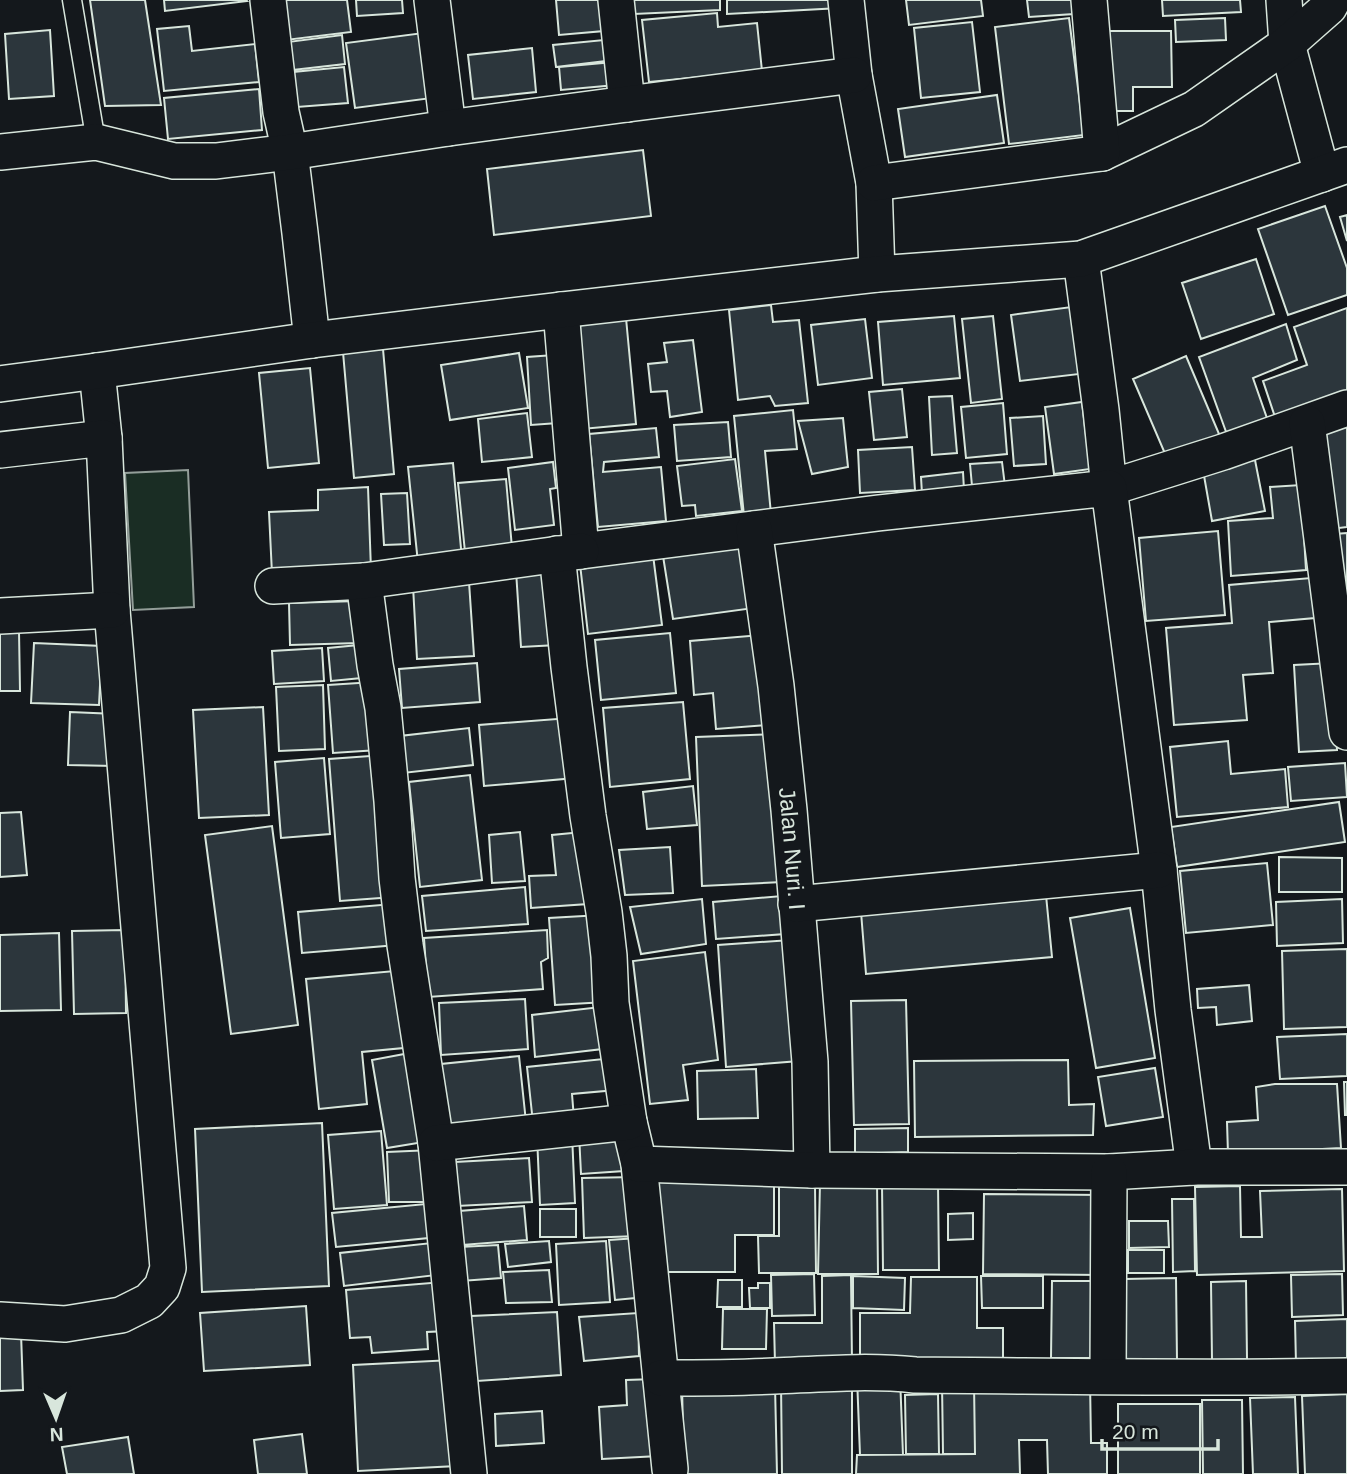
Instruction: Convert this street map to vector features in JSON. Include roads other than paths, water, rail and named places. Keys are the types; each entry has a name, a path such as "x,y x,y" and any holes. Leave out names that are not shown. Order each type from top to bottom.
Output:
{"street":[{"path":"268,0 281,112 290,152 312,340"},
{"path":"432,0 449,128"},
{"path":"616,0 627,104"},
{"path":"846,0 854,75 874,183 877,274"},
{"path":"1089,0 1102,153"},
{"path":"0,384 312,340 561,310 877,274 1081,259 1334,170 1287,44 1284,0"},
{"path":"874,183 1102,153 1194,109 1287,44 1329,7 1333,0"},
{"path":"0,152 96,142 174,162 216,161 854,75"},
{"path":"1081,259 1194,1167"},
{"path":"561,310 570,679 604,912 611,1003 629,1122 639,1164 670,1469"},
{"path":"0,1320 65,1324 121,1315 149,1301 162,1287 168,1268 112,610 104,438 97,371"},
{"path":"273,586 364,581 569,552 1109,488 1211,456 1347,408"},
{"path":"1307,423 1347,732"},
{"path":"0,450 104,438"},
{"name":"Jalan Nuri. I","path":"754,529 778,700 789,810 810,1062 812,1170"},
{"path":"364,581 383,708 405,945 436,1143 469,1474"},
{"path":"0,616 112,610"},
{"path":"796,904 1159,870"},
{"path":"436,1143 629,1122"},
{"path":"639,1164 812,1170 1110,1172 1194,1167 1347,1167"},
{"path":"1108,1376 1110,1172"},
{"path":"661,1378 890,1372 915,1375 1187,1378 1347,1376"}],"lane":[{"path":"72,0 96,142"}]}
